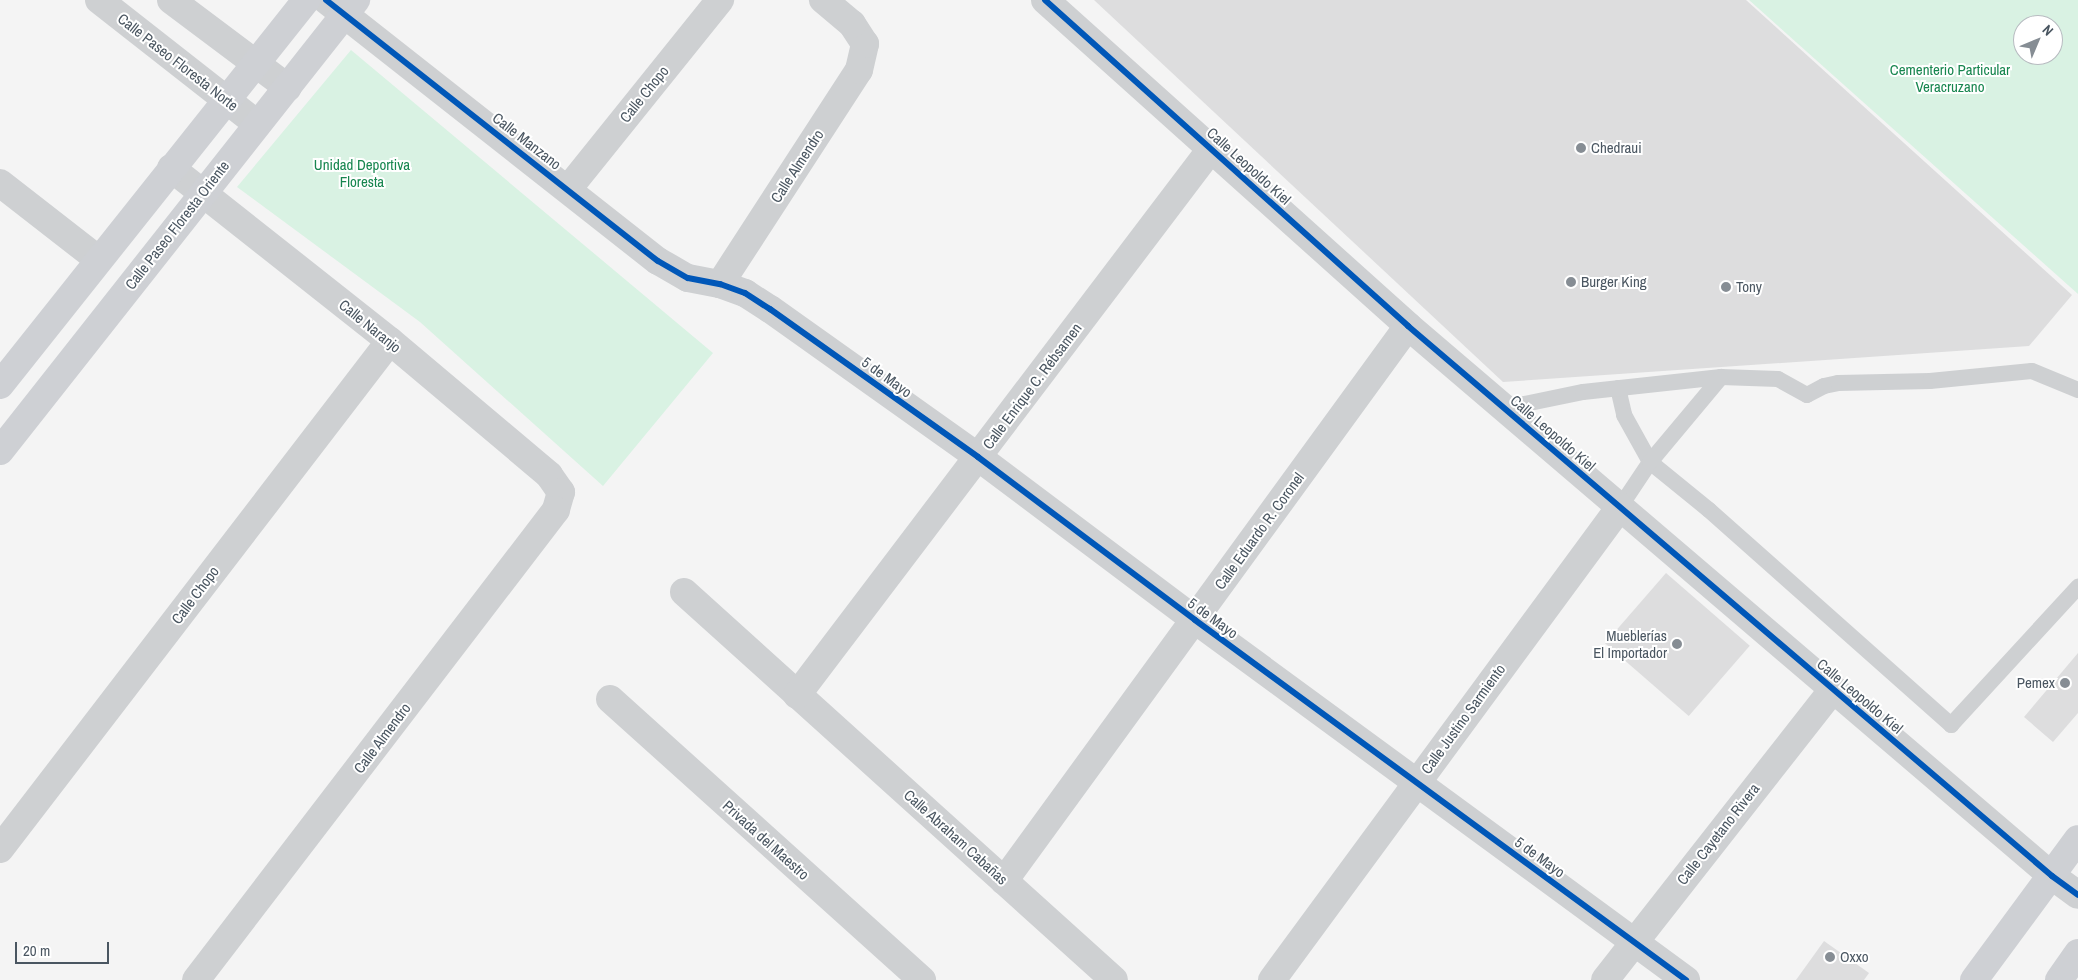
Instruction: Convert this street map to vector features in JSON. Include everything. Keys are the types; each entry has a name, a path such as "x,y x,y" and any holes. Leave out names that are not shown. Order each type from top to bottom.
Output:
{"main road":[{"path":"0,385 306,0"},
{"name":"Calle Paseo Floresta Oriente","path":"0,451 202,193 288,88 342,5"},
{"path":"1974,980 2078,839"},
{"path":"2059,980 2078,953"}],"street":[{"name":"Calle Paseo Floresta Norte","path":"99,0 257,124"},
{"path":"171,0 288,88"},
{"name":"Calle Chopo","path":"568,189 720,0"},
{"name":"Calle Almendro","path":"720,284 859,70 865,44 852,24 823,0"},
{"name":"Calle Leopoldo Kiel","path":"1045,0 1408,326 2052,876 2078,895"},
{"name":"Calle Manzano","path":"342,5 658,262 688,278 720,284"},
{"name":"Calle Enrique C. Rébsamen","path":"797,695 1211,149"},
{"name":"Calle Naranjo","path":"171,168 390,340 549,475 561,492"},
{"path":"0,183 99,260"},
{"name":"5 de Mayo","path":"720,284 745,292 978,457 1195,620 1686,980"},
{"name":"Calle Eduardo R. Coronel","path":"1004,881 1408,326"},
{"name":"Calle Chopo","path":"0,850 390,340"},
{"name":"Calle Almendro","path":"196,980 556,510 561,492"},
{"name":"Calle Justino Sarmiento","path":"1272,980 1620,507"},
{"name":"Calle Abraham Cabañas","path":"684,592 1114,980"},
{"name":"Calle Cayetano Rivera","path":"1604,980 1833,689"},
{"name":"Privada del Maestro","path":"610,699 922,980"}],"lane":[{"path":"1505,408 1583,392 1721,377 1778,379 1807,395 1824,386 1838,383 1930,381 2032,371 2078,390"},
{"path":"1620,507 1650,462 1721,377"},
{"path":"1618,388 1624,415 1650,462 1828,615 1951,725 2078,587"}],"green space":[{"name":"Cementerio Particular Veracruzano","path":"1749,0 2078,0 2078,294"},
{"name":"Unidad Deportiva Floresta","path":"351,50 713,353 603,486 420,322 237,187"}],"building":[{"name":"Chedraui","path":"1094,0 1746,0 2072,295 2029,346 1503,382"},
{"name":"Mueblerías El Importador","path":"1666,573 1750,646 1689,716 1605,643"},
{"name":"Pemex","path":"2078,653 2078,713 2053,742 2024,717"},
{"name":"Oxxo","path":"1824,941 1869,973 1864,980 1796,980"}],"cycle path":[{"path":"326,0 658,261 688,278 720,284 745,293 770,309 978,457 1195,620 1686,980"},
{"path":"1045,0 1408,326 2052,876 2078,895"}],"place":[{"name":"Chedraui","path":"1581,148"},
{"name":"Burger King","path":"1571,282"},
{"name":"Tony","path":"1726,287"},
{"name":"Mueblerías El Importador","path":"1677,644"},
{"name":"Pemex","path":"2065,683"},
{"name":"Oxxo","path":"1830,957"}]}
